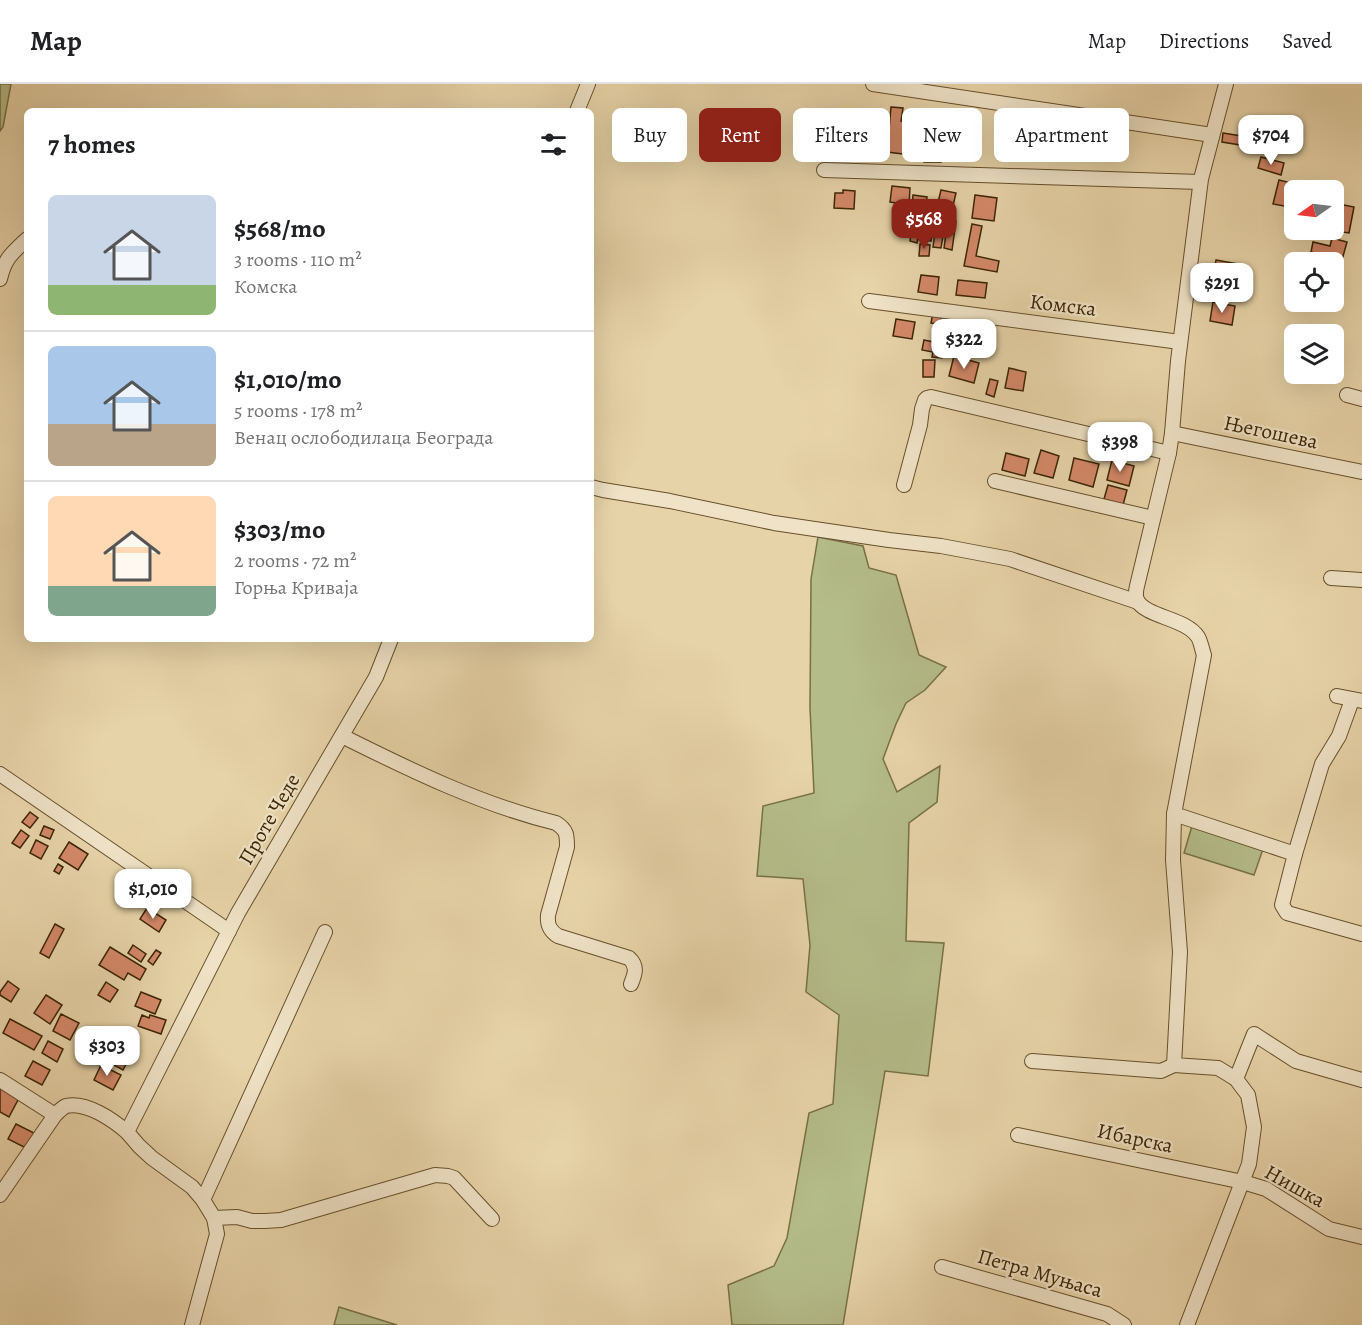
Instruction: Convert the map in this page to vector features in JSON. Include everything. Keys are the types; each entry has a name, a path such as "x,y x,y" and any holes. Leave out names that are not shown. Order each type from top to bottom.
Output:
{"street":[{"path":"578,108 588,84"},
{"path":"873,84 1212,135"},
{"path":"1138,602 1137,586 1172,433 1180,342 1200,182 1226,84"},
{"path":"824,170 1200,182"},
{"path":"0,279 3,266 13,251 24,242"},
{"name":"Комска","path":"869,301 1180,342"},
{"path":"1347,395 1362,399"},
{"path":"904,486 924,400 931,397 1169,453"},
{"name":"Његошева","path":"1172,433 1362,472"},
{"path":"995,481 1153,518"},
{"path":"594,488 774,523 941,546 1010,559 1138,602 1148,610 1190,628 1198,638 1204,656 1174,814 1173,860 1180,952 1174,1065"},
{"path":"1331,579 1362,580"},
{"name":"Проте Чеде","path":"127,1132 238,913 376,677 390,642"},
{"path":"1337,696 1357,700 1322,764 1282,905 1287,913 1362,933"},
{"path":"342,736 438,783 506,808 556,823 563,828 567,837 567,847 548,915 548,925 558,936 629,958 635,967 632,984"},
{"path":"0,774 230,931"},
{"path":"1174,814 1295,854"},
{"path":"203,1200 325,932"},
{"path":"1236,1079 1254,1034 1296,1061 1362,1080"},
{"path":"1032,1061 1161,1071 1174,1065 1218,1068 1236,1079 1248,1095 1254,1127 1249,1164 1187,1325"},
{"path":"0,1080 55,1115"},
{"path":"0,1195 55,1115 64,1107 79,1105 111,1119 139,1146 192,1187 214,1218 217,1234 192,1325"},
{"name":"Ибарска","path":"1018,1135 1243,1182"},
{"path":"214,1218 237,1217 252,1221 281,1220 435,1175 442,1175 454,1178 492,1219"},
{"name":"Нишка","path":"1243,1182 1266,1189 1329,1228 1362,1237"},
{"name":"Петра Муњаса","path":"942,1267 1107,1314 1124,1325"}],"green space":[{"path":"0,84 11,84 3,127 0,131"},
{"path":"818,537 863,546 869,568 896,575 919,655 946,667 925,690 906,703 883,759 897,792 940,766 937,802 909,823 906,941 944,943 928,1076 885,1071 843,1325 732,1325 728,1285 774,1266 787,1238 809,1113 833,1104 839,1015 806,992 810,945 803,879 757,876 763,806 814,793 810,708 811,579"},
{"path":"1192,826 1263,849 1254,875 1184,853"},
{"path":"339,1307 397,1325 334,1325"}],"building":[{"path":"891,107 903,108 902,154 890,152"},
{"path":"1223,133 1266,140 1265,149 1222,142"},
{"path":"1261,157 1284,163 1281,175 1258,168"},
{"path":"1279,180 1284,181 1284,206 1273,204"},
{"path":"892,186 910,188 909,205 890,202"},
{"path":"843,190 855,191 854,209 834,208 835,193 843,193"},
{"path":"941,190 956,193 951,214 936,211"},
{"path":"913,195 927,197 923,226 904,223 906,207 912,208"},
{"path":"975,195 997,198 994,221 972,218"},
{"path":"1344,205 1354,207 1349,233 1344,232"},
{"path":"937,218 946,219 941,248 933,247"},
{"path":"948,219 956,221 952,250 944,248"},
{"path":"972,224 982,226 976,256 999,261 997,272 964,266"},
{"path":"912,228 919,230 917,243 910,241"},
{"path":"922,233 932,235 931,241 921,239"},
{"path":"1332,240 1347,242 1344,253 1311,252 1313,242 1330,246"},
{"path":"920,244 930,245 929,256 919,256"},
{"path":"1216,260 1244,265 1241,288 1211,283 1212,277 1205,276 1207,265 1215,266"},
{"path":"921,275 939,277 937,295 918,292"},
{"path":"958,280 987,283 985,298 956,295"},
{"path":"1213,302 1235,306 1232,325 1210,321"},
{"path":"933,312 942,313 940,324 931,323"},
{"path":"896,319 915,322 912,339 893,336"},
{"path":"947,323 956,325 953,340 944,338"},
{"path":"959,323 969,325 966,342 956,340"},
{"path":"924,340 944,344 942,358 932,357 933,352 922,350"},
{"path":"951,342 966,346 965,355 949,352"},
{"path":"954,356 979,363 974,383 949,376"},
{"path":"923,360 935,360 934,377 923,377"},
{"path":"1009,368 1026,372 1023,391 1005,388"},
{"path":"990,379 998,381 994,397 986,394"},
{"path":"1041,450 1059,456 1053,478 1034,473"},
{"path":"1006,453 1029,459 1025,476 1002,470"},
{"path":"1074,458 1099,464 1093,487 1069,480"},
{"path":"1112,460 1134,466 1129,486 1107,480"},
{"path":"1108,485 1127,490 1123,505 1104,499"},
{"path":"30,812 38,818 30,828 22,822"},
{"path":"44,826 54,830 50,839 40,835"},
{"path":"21,830 29,836 20,848 12,843"},
{"path":"36,840 48,846 41,859 30,853"},
{"path":"69,842 88,854 78,870 59,858"},
{"path":"58,864 63,867 59,874 54,871"},
{"path":"147,908 166,920 159,932 140,919"},
{"path":"55,924 64,929 49,958 40,953"},
{"path":"133,945 146,954 141,962 128,953"},
{"path":"110,947 146,969 140,980 128,973 124,980 99,965"},
{"path":"156,950 161,953 153,965 148,961"},
{"path":"8,981 19,989 11,1002 0,995"},
{"path":"106,982 118,990 110,1002 98,995"},
{"path":"141,992 161,1000 155,1014 135,1006"},
{"path":"46,995 62,1005 50,1024 34,1013"},
{"path":"61,1014 79,1023 70,1040 53,1031"},
{"path":"142,1015 166,1020 161,1034 138,1026"},
{"path":"10,1019 42,1036 34,1050 3,1033"},
{"path":"114,1038 134,1049 123,1070 103,1059"},
{"path":"48,1041 63,1049 57,1062 42,1053"},
{"path":"33,1061 50,1070 42,1085 25,1076"},
{"path":"101,1065 121,1075 113,1090 94,1080"},
{"path":"0,1088 19,1098 9,1117 0,1112"},
{"path":"16,1124 34,1133 26,1148 8,1139"}]}
